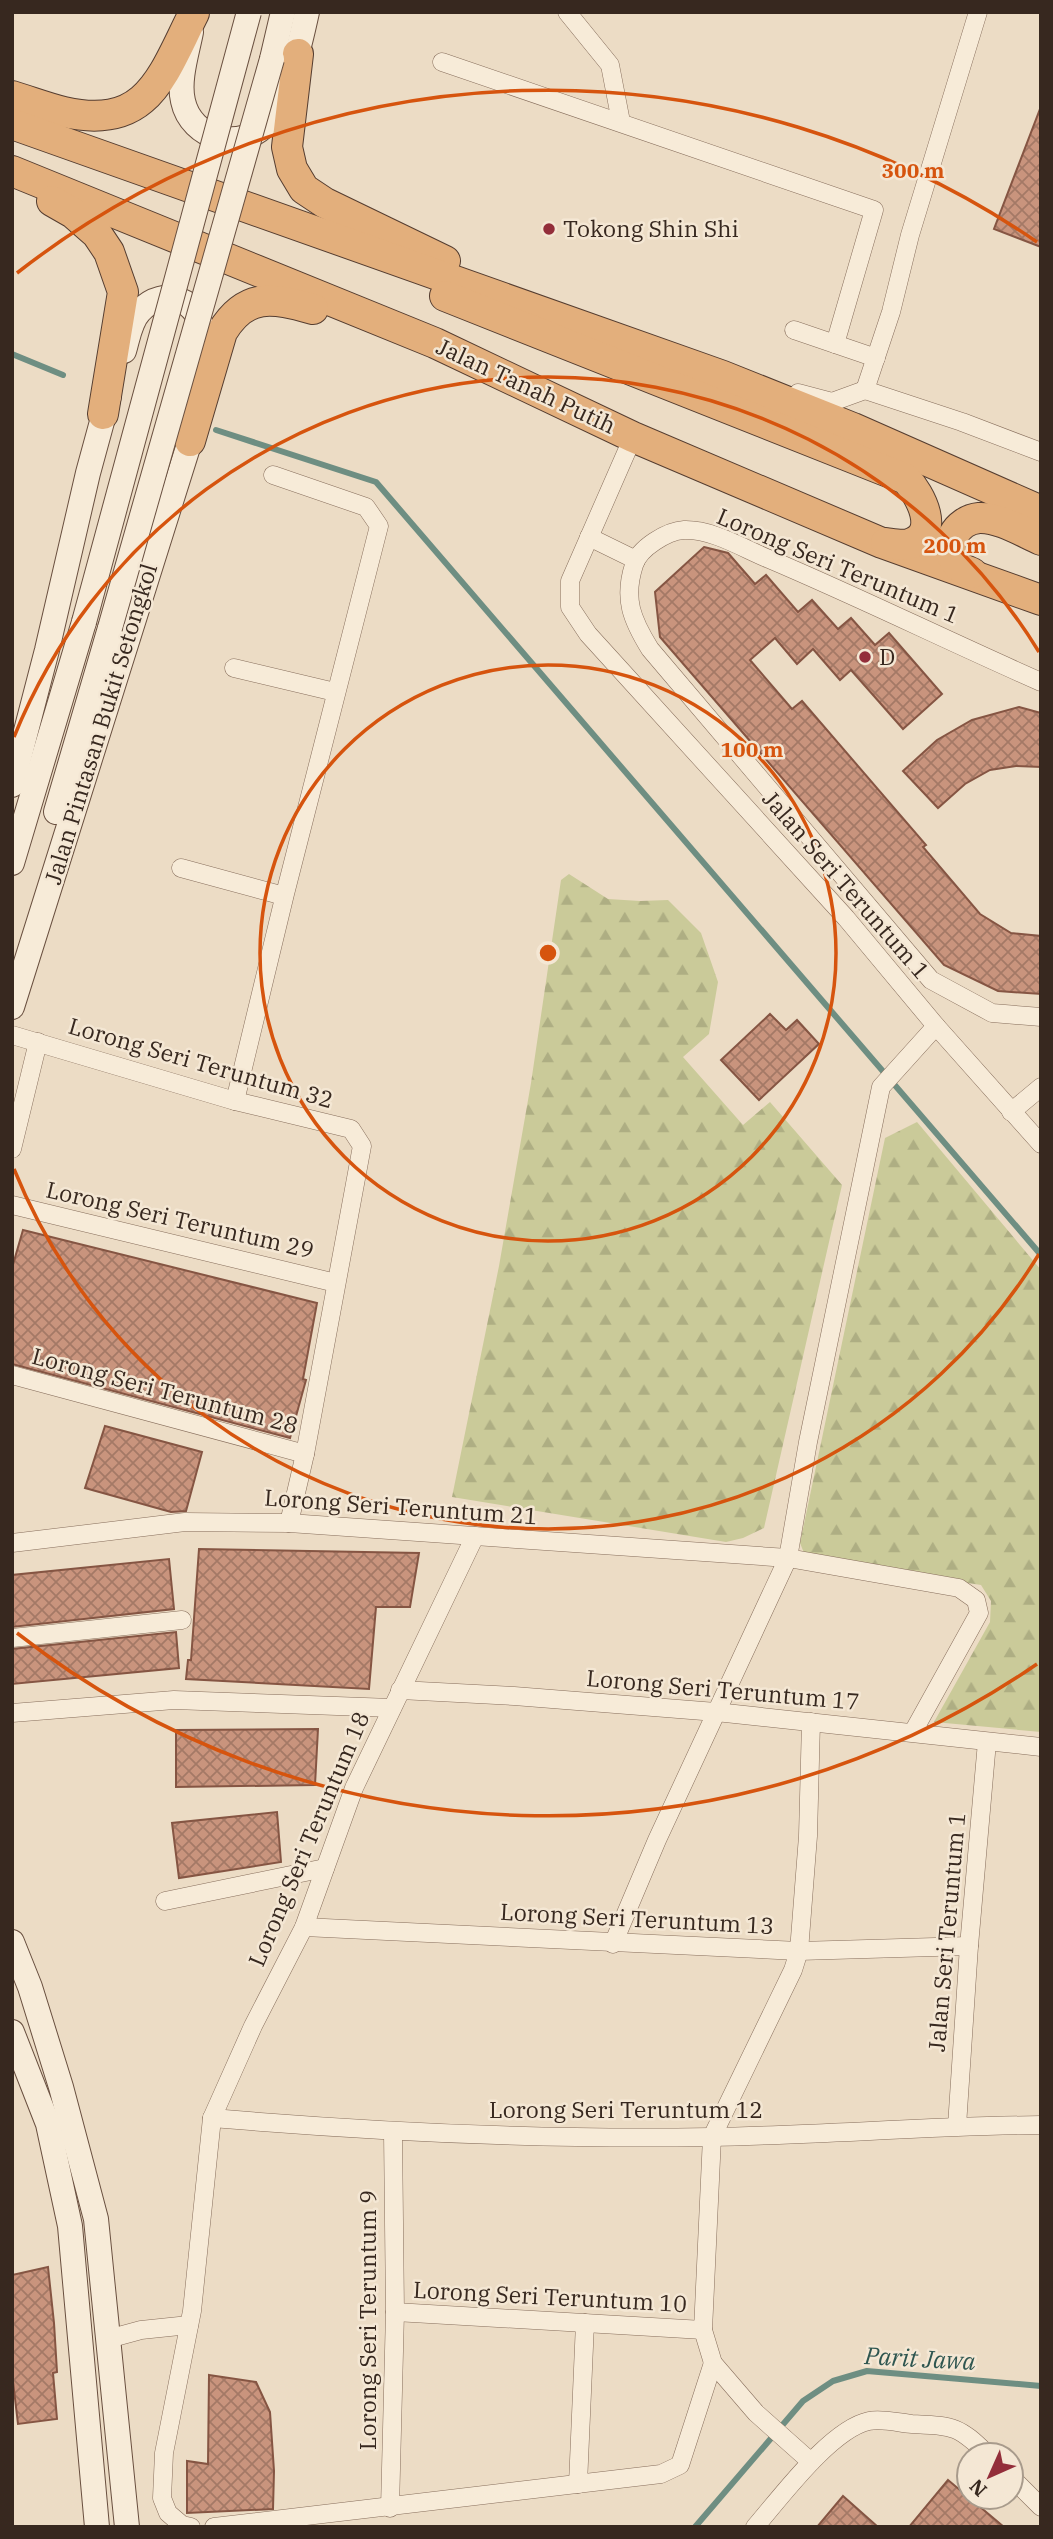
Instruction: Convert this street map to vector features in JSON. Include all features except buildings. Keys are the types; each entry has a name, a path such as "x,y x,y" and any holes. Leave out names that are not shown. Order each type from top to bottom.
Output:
{"highway":[{"path":"12,96 63,112 89,116 110,116 129,110 137,105 155,84 194,13"},
{"path":"298,54 287,147 292,169 304,189 325,203 428,251 505,298"},
{"path":"12,124 723,376 853,428 1041,511"},
{"name":"Jalan Tanah Putih","path":"12,171 435,343 633,437 882,543 1041,600"},
{"path":"12,178 74,213 97,233 114,264 123,292 103,414"},
{"path":"307,228 350,255 468,306 586,350 906,479 916,489 927,514 923,531 917,540 907,545 882,543"},
{"path":"190,440 222,332 240,310 259,301 289,303 435,343"},
{"path":"972,574 957,565 950,549 953,533 965,521 982,518 1000,522 1041,540"}],"main road":[{"path":"12,863 84,622 248,12"},
{"name":"Jalan Pintasan Bukit Setongkol","path":"12,963 110,628 284,12"},
{"path":"194,13 181,88 182,98 191,120 211,136 236,139 254,134 275,113 298,54 307,12"},
{"name":"Jalan Pintasan Bukit Setongkol","path":"12,1007 190,440 201,362 202,328 196,311 177,299 156,300 140,311 134,320 103,414"},
{"path":"12,785 103,414"},
{"path":"12,1942 30,1987 61,2087 96,2219 127,2527"},
{"path":"12,2032 48,2124 70,2226 97,2527"}],"street":[{"path":"567,12 610,65 621,122"},
{"path":"865,390 891,312 910,235 973,14"},
{"path":"442,61 874,210 835,344"},
{"path":"794,330 876,358"},
{"path":"723,376 757,380 832,402 865,390 1041,452"},
{"name":"Jalan Seri Teruntum 1","path":"633,437 570,581 570,607 587,634 846,918 936,1026 1041,1144"},
{"path":"235,1101 335,692 379,526 366,507 273,475"},
{"name":"Lorong Seri Teruntum 1","path":"636,559 660,537 684,530 709,534 1041,682"},
{"path":"589,537 636,559 629,581 630,601 635,624 650,649 931,980 992,1013 1041,1017"},
{"path":"234,668 335,692"},
{"path":"181,868 284,896"},
{"path":"613,1944 657,1840 788,1558 808,1442 881,1087 936,1026"},
{"name":"Lorong Seri Teruntum 32","path":"12,1035 235,1101 351,1129 362,1146 336,1283"},
{"path":"12,1149 38,1042"},
{"path":"1011,1112 1041,1087"},
{"name":"Lorong Seri Teruntum 29","path":"12,1205 336,1283"},
{"path":"289,1522 305,1454 336,1283"},
{"name":"Lorong Seri Teruntum 28","path":"12,1375 305,1454"},
{"name":"Lorong Seri Teruntum 21","path":"12,1543 185,1522 289,1522 788,1558 959,1588 976,1600 979,1614 914,1732"},
{"name":"Lorong Seri Teruntum 18","path":"191,2527 182,2525 168,2513 162,2498 164,2453 189,2325 212,2118 253,2026 304,1927 354,1788 475,1536"},
{"path":"12,1638 182,1620"},
{"name":"Lorong Seri Teruntum 17","path":"400,1690 716,1712 1041,1747"},
{"path":"12,1713 174,1700 392,1708"},
{"path":"811,1722 808,1836 799,1951 793,1970 712,2137 703,2330 713,2363 755,2413 811,2462"},
{"name":"Jalan Seri Teruntum 1","path":"957,2126 969,1946 988,1742"},
{"path":"165,1901 325,1868"},
{"name":"Lorong Seri Teruntum 13","path":"304,1927 799,1951 969,1946"},
{"name":"Lorong Seri Teruntum 12","path":"212,2118 393,2132 531,2137 712,2137 1041,2124"},
{"name":"Lorong Seri Teruntum 9","path":"390,2508 395,2312 393,2132"},
{"name":"Lorong Seri Teruntum 10","path":"395,2312 703,2330"},
{"path":"578,2484 585,2323"},
{"path":"108,2339 141,2329 189,2325"},
{"path":"215,2527 661,2474 680,2465 713,2363"},
{"path":"755,2527 811,2462 843,2434 869,2421 953,2426 974,2441"},
{"path":"1025,2491 1041,2507"}],"green space":[{"path":"569,874 608,899 668,900 701,933 718,982 709,1034 683,1057 743,1125 770,1102 842,1185 764,1528 743,1538 726,1542 452,1497 499,1266 531,1083 561,880"},
{"path":"917,1122 1041,1270 1041,1732 934,1722 990,1622 991,1601 981,1585 806,1558 800,1543 885,1138"}],"waterway":[{"path":"12,354 63,375"},
{"path":"216,430 376,482 1041,1255"},
{"name":"Parit Jawa","path":"695,2527 803,2401 833,2381 867,2371 1041,2386"}],"place":[{"name":"Tokong Shin Shi","path":"549,229"},
{"name":"D","path":"865,657"}]}
